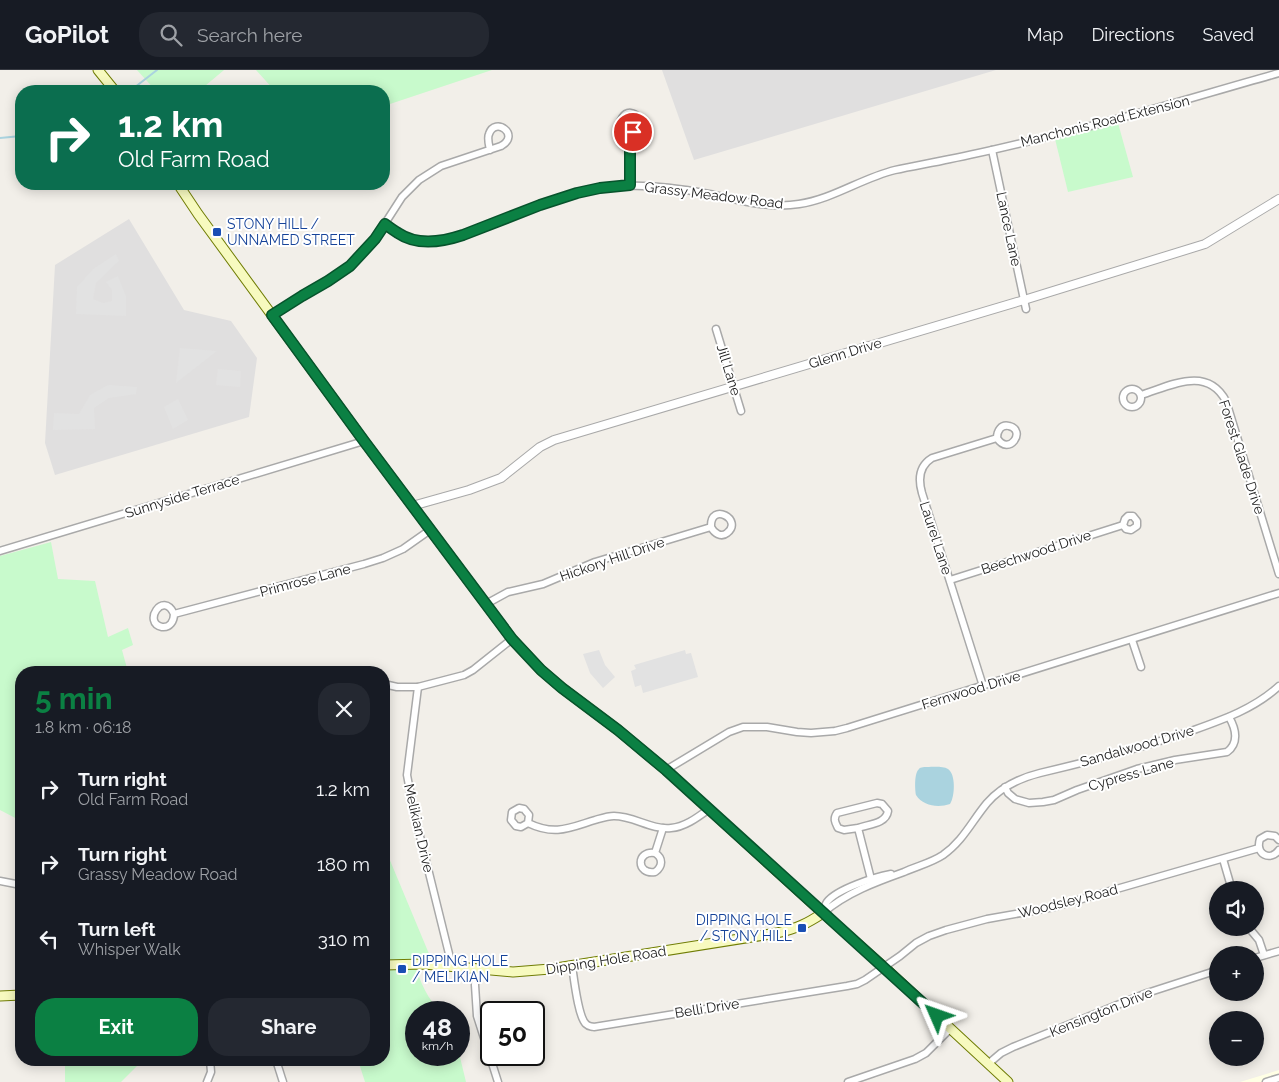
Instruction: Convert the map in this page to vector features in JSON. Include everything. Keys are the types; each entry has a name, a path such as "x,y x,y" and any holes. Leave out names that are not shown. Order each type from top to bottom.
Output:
{"main road":[{"path":"98,70 110,85"},
{"path":"182,190 364,441 512,639 541,670 562,688 618,730 666,770 1008,1082"},
{"name":"Dipping Hole Road","path":"390,965 424,964 513,972 572,966 776,933 798,928 823,913"},
{"path":"0,996 15,995"}],"street":[{"name":"Manchonis Road Extension","path":"930,162 992,150 1076,130 1175,104 1279,73"},
{"path":"630,133 630,185"},
{"path":"272,315 350,266 375,239 407,191 426,175 441,166 490,150"},
{"name":"Lance Lane","path":"992,150 1026,309"},
{"name":"Grassy Meadow Road","path":"385,224 410,239 422,241 448,240 560,198 600,188 630,185 673,188 769,205 788,205 809,202 876,176 930,162"},
{"name":"Glenn Drive","path":"412,506 468,490 500,478 534,451 554,440 1205,244 1279,199"},
{"name":"Jill Lane","path":"716,329 741,410"},
{"name":"Forest Glade Drive","path":"1141,395 1194,380 1206,381 1220,392 1226,401 1279,574"},
{"name":"Laurel Lane","path":"983,686 920,485 921,470 927,461 997,438"},
{"name":"Sunnyside Terrace","path":"0,551 364,441"},
{"name":"Beechwood Drive","path":"950,580 1123,525"},
{"name":"Hickory Hill Drive","path":"486,604 508,592 543,584 595,562 711,527"},
{"name":"Primrose Lane","path":"174,614 383,558 402,549 430,530"},
{"name":"Fernwood Drive","path":"666,770 729,732 743,727 767,727 811,733 835,731 1279,593"},
{"path":"390,685 418,687 464,675 512,639"},
{"path":"1132,640 1140,667"},
{"name":"Melikian Drive","path":"418,687 407,775 414,812 452,966"},
{"name":"Sandalwood Drive","path":"905,871 934,860 955,845 982,809 1005,787 1026,777 1134,750 1228,718 1278,689"},
{"name":"Cypress Lane","path":"1005,787 1008,793 1015,799 1029,803 1043,802 1054,800 1137,769 1175,760 1227,752 1232,748 1235,735 1234,727 1228,718"},
{"path":"877,803 882,804 888,811 884,820 858,828 844,830 838,828 834,817 837,813 877,803"},
{"path":"528,823 544,829 560,830 615,816 626,817 663,828 673,828 684,825 709,810"},
{"path":"655,853 663,828"},
{"path":"858,828 871,879"},
{"name":"Woodsley Road","path":"1279,840 1275,836 1267,835 1260,839 1259,844 1259,848 1268,856 1276,854 1279,850"},
{"name":"Woodsley Road","path":"884,967 916,942 946,930 987,919 1054,907 1259,848"},
{"path":"1223,859 1229,881"},
{"path":"823,913 826,903 832,897 871,879 905,871"},
{"path":"823,913 839,901 858,891 905,871"},
{"path":"0,881 15,884"},
{"path":"1264,955 1279,951"},
{"name":"Belli Drive","path":"572,966 581,1014 588,1026 857,984 884,967"},
{"path":"476,969 477,1016 498,1082"},
{"name":"Kensington Drive","path":"988,1064 1001,1053 1013,1047 1147,993 1209,973"},
{"path":"848,1082 907,1062 926,1053 950,1029"},
{"path":"207,1082 211,1072 210,1066"},
{"path":"278,1066 283,1082"},
{"path":"1266,1082 1279,1078"}],"shaded area":[{"path":"662,70 996,70 694,160"},
{"path":"129,219 184,310 231,321 257,358 249,417 55,475 45,443 55,265"},
{"path":"116,254 119,261 96,283 93,299 103,303 112,301 112,290 106,282 118,276 126,296 126,316 76,314 77,287 93,269"},
{"path":"180,348 217,351 176,383"},
{"path":"218,369 241,371 240,387 216,385"},
{"path":"108,385 137,387 136,394 109,398 94,408 95,429 53,430 54,413 79,414 90,395"},
{"path":"178,399 188,420 173,429 164,407"},
{"path":"599,650 605,665 615,677 603,688 590,673 583,654"},
{"path":"685,650 686,654 691,653 698,677 643,693 641,685 635,687 631,671 636,669 634,665"},
{"path":"1279,1070 1279,1082 1240,1082"}],"green space":[{"path":"137,70 224,70 206,85 151,85"},
{"path":"256,70 492,70 390,104 390,85 270,85"},
{"path":"1118,123 1133,177 1068,192 1055,139"},
{"path":"51,542 58,579 95,581 108,637 128,628 133,645 122,650 126,666 15,666 15,818 0,810 0,556"},
{"path":"390,860 432,961 414,964 422,984 432,1001 405,1001 405,1066 462,1066 466,1082 365,1082 360,1066 390,1066"},
{"path":"65,1066 137,1066 121,1082 65,1082"}],"water":[{"path":"927,767 943,767 951,772 954,786 950,804 941,806 927,804 916,795 915,782 917,771"}],"waterway":[{"path":"138,85 157,70"},
{"path":"0,138 15,137"}],"place":[{"name":"STONY HILL / UNNAMED STREET","path":"217,232"},
{"name":"DIPPING HOLE / STONY HILL","path":"802,928"},
{"name":"DIPPING HOLE / MELIKIAN","path":"402,969"}],"route":[{"path":"633,132 630,133 630,185 600,188 560,198 448,240 435,242 410,239 385,224 375,239 350,266 272,315 512,639 541,670 666,770 937,1016"}]}
